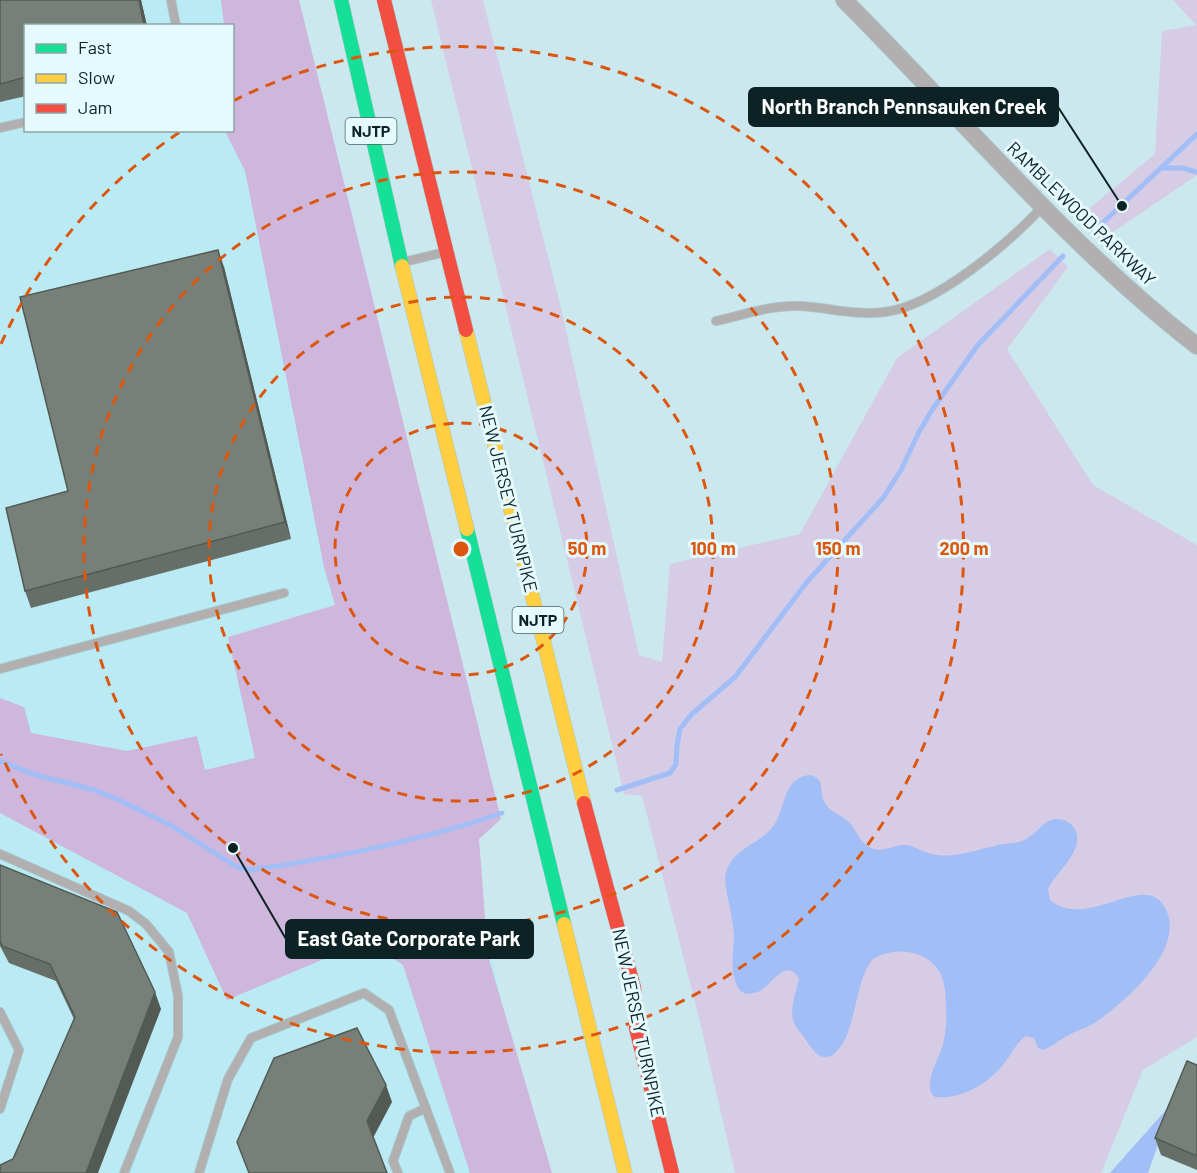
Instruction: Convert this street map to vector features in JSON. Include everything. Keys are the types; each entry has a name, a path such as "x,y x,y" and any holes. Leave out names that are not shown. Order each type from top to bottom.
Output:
{"highway":[{"name":"NJTP","path":"341,0 401,263 617,1138 623,1173"},
{"name":"NEW JERSEY TURNPIKE","path":"384,0 590,827 634,988 636,1028 672,1173"},
{"path":"634,988 647,1021 668,1100"}],"street":[{"name":"RAMBLEWOOD PARKWAY","path":"844,0 1043,206 1134,293 1197,346"}],"lane":[{"path":"171,0 176,24"},
{"path":"0,128 24,122"},
{"path":"716,321 780,307 797,306 863,314 906,308 970,270 1022,229 1043,206"},
{"path":"401,263 447,252"},
{"path":"0,669 284,593"},
{"path":"0,854 129,911 146,924 169,952 178,996 178,1036 124,1173"},
{"path":"199,1173 228,1079 251,1038 364,993 389,1010 450,1173"},
{"path":"0,1011 19,1050 0,1108"},
{"path":"398,1173 393,1161 409,1116 426,1108"}],"shaded area":[{"path":"0,0 266,0 393,524 541,1173 0,1173"},
{"path":"221,0 299,0 501,819 479,839 488,956 552,1173 470,1173 403,965 367,941 227,1000 187,913 0,813 0,698 24,707 31,733 127,751 197,736 205,770 255,758 228,637 335,605 324,567 245,171 226,132 234,132 234,24 224,24"},
{"path":"431,0 483,0 560,304 639,655 662,662 670,564 800,534 897,358 1050,249 1068,267 1007,349 1093,485 1197,545 1197,1037 1143,1070 1101,1173 735,1173 700,1022 642,796 624,794"},
{"path":"1173,0 1197,0 1197,175 1100,241 1078,218 1155,154 1162,31 1196,25"}],"water":[{"path":"809,775 820,782 823,799 827,806 847,820 863,842 874,849 882,850 906,845 932,854 956,855 1022,841 1051,820 1061,819 1068,822 1075,829 1077,845 1048,889 1050,900 1065,908 1080,909 1128,897 1143,895 1155,897 1164,906 1170,922 1168,938 1162,954 1138,986 1095,1023 1043,1050 1038,1048 1034,1038 1026,1036 991,1077 965,1093 955,1096 935,1097 931,1092 930,1079 943,1045 946,1028 946,997 939,971 933,964 917,954 889,953 872,960 861,983 847,1035 841,1046 829,1057 817,1054 793,1020 793,1005 799,979 794,973 789,970 784,971 757,992 746,994 738,987 733,968 734,935 725,880 726,872 735,857 774,825 789,788 800,778"},
{"path":"1173,1102 1148,1173 1110,1173 1117,1165"}],"building":[{"path":"0,0 139,0 144,24 24,24 24,78 0,84"},
{"path":"218,250 285,522 25,591 6,508 68,491 20,297"},
{"path":"0,865 117,912 155,992 86,1173 0,1173 0,1165 13,1159 75,1017 50,964 2,946 0,941"},
{"path":"357,1028 386,1085 367,1121 387,1173 249,1173 237,1142 274,1058"},
{"path":"1187,1061 1197,1065 1197,1156 1155,1138"}],"waterway":[{"path":"1094,231 1197,134"},
{"path":"1162,168 1182,168 1197,172"},
{"path":"617,790 670,773 676,764 680,729 691,715 735,677 807,582 883,498 901,470 932,410 977,346 1063,256"},
{"path":"0,761 36,775 94,790 119,800 172,826 237,867 250,870 377,848 502,813"}],"traffic: fast":[{"path":"341,0 402,266"},
{"path":"467,529 564,924"}],"traffic: slow":[{"path":"402,266 467,529"},
{"path":"466,330 584,803"},
{"path":"564,924 625,1173"}],"traffic: jam":[{"path":"384,0 466,330"},
{"path":"584,803 634,988 636,1028 672,1173"}],"place":[{"name":"North Branch Pennsauken Creek","path":"1122,206"},
{"name":"East Gate Corporate Park","path":"233,848"}]}
